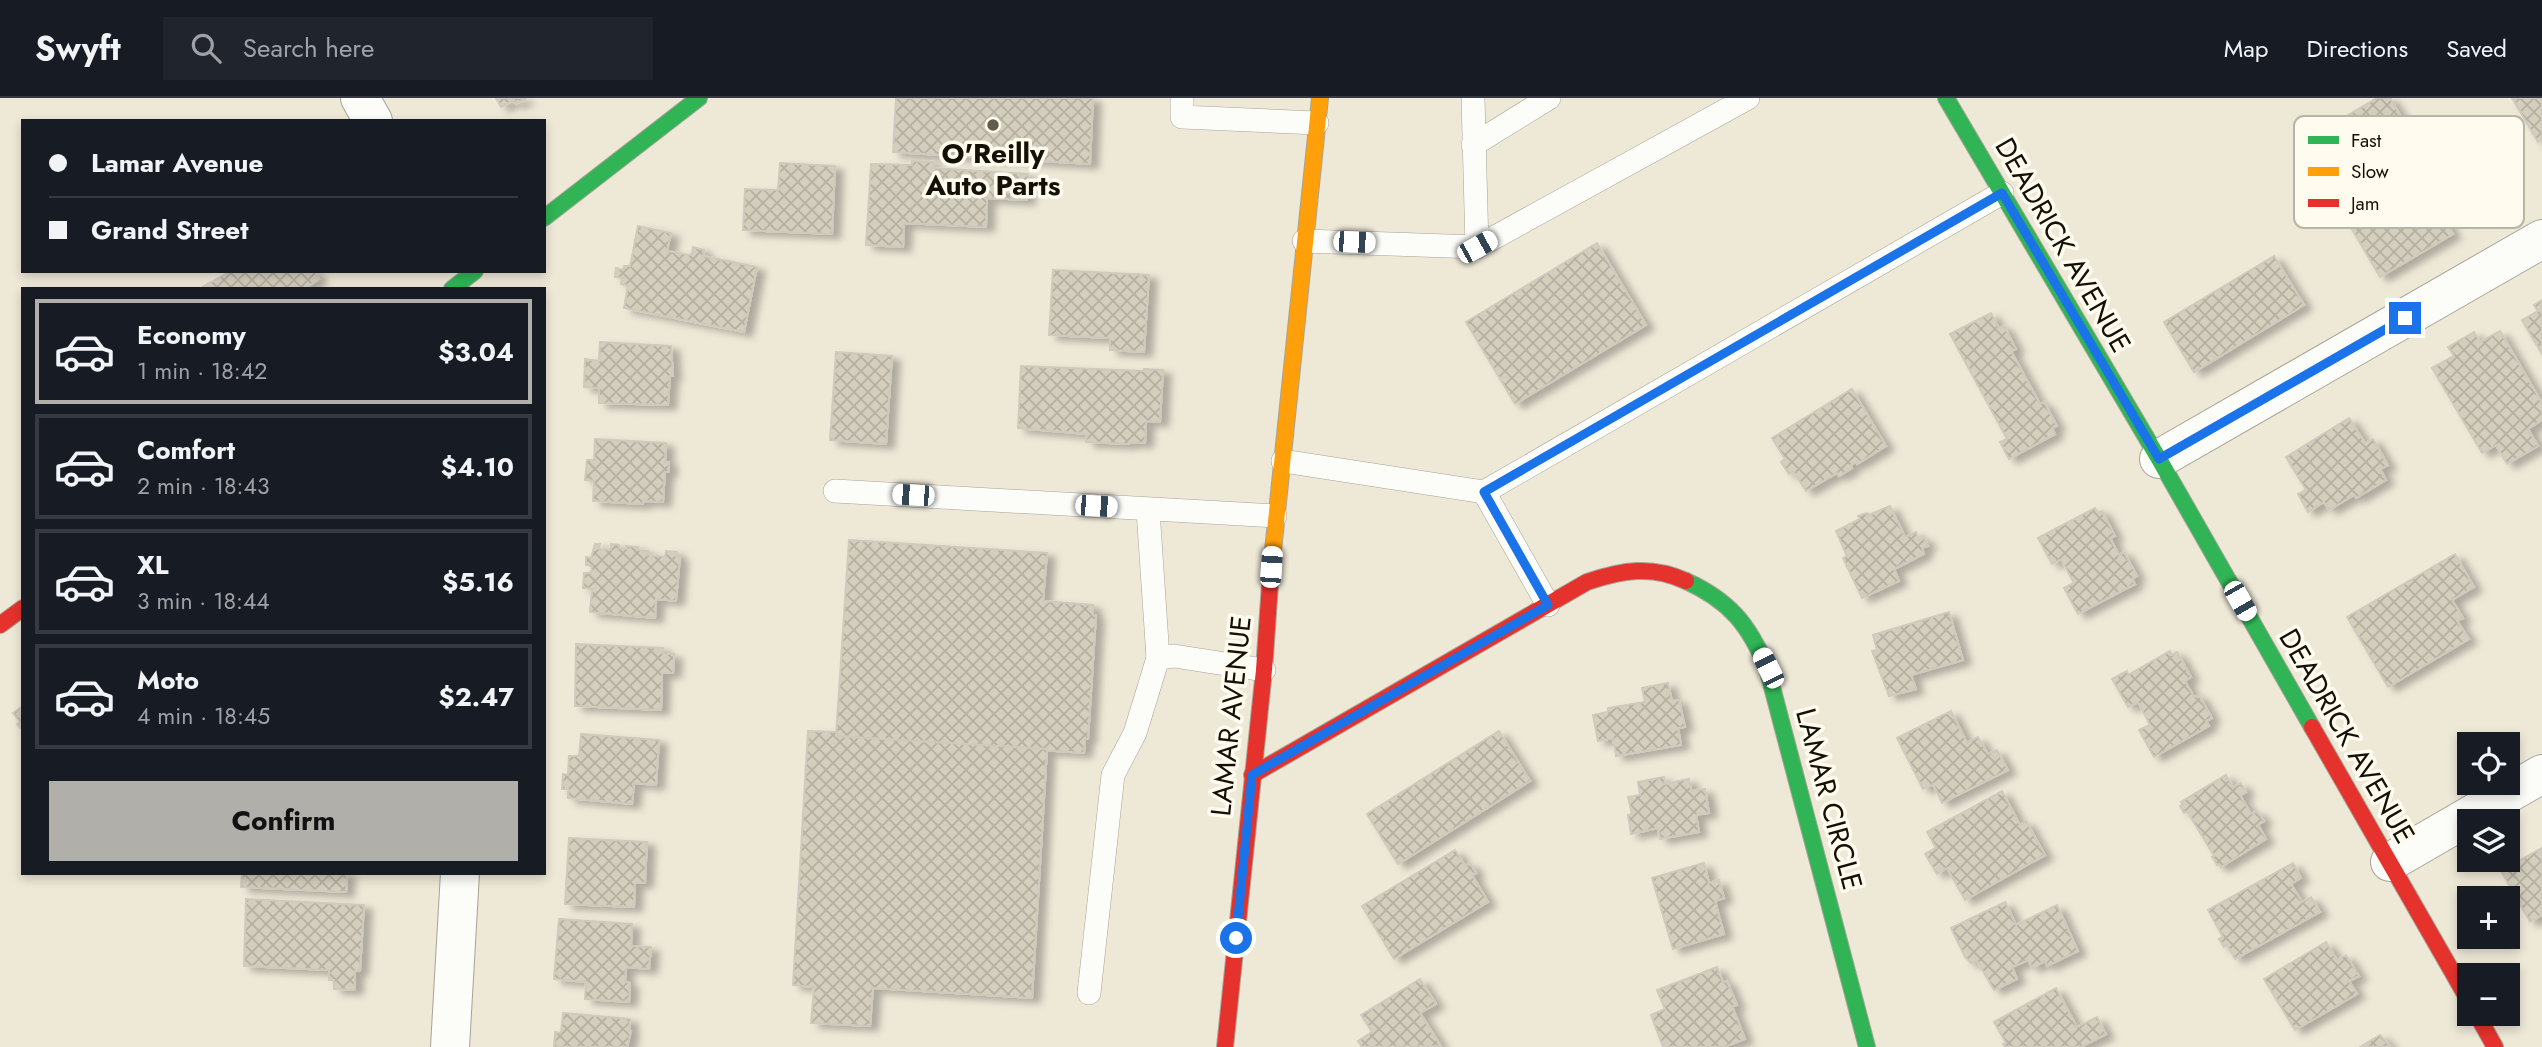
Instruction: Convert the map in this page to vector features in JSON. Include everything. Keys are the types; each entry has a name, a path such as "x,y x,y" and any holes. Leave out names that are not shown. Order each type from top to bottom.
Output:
{"street":[{"path":"360,98 372,119"},
{"path":"546,216 699,98"},
{"name":"LAMAR AVENUE","path":"1225,1047 1264,670 1275,516 1320,98"},
{"name":"DEADRICK AVENUE","path":"1946,98 2159,459 2457,980"},
{"path":"2159,459 2542,239"},
{"name":"LAMAR CIRCLE","path":"1252,775 1587,582 1626,570 1664,572 1694,584 1724,606 1751,634 1768,668 1867,1047"},
{"path":"0,625 21,609"},
{"path":"2390,862 2542,774"},
{"path":"450,1047 460,875"},
{"path":"2483,1026 2495,1047"}],"lane":[{"path":"1182,98 1182,117 1318,123"},
{"path":"1473,98 1477,247"},
{"path":"1473,145 1549,98"},
{"path":"1304,241 1477,247 1748,98"},
{"path":"1283,461 1484,492 2002,193"},
{"path":"835,491 1275,516"},
{"path":"1484,492 1548,605"},
{"path":"1089,993 1113,775 1135,733 1158,659 1149,510"},
{"path":"1158,659 1174,656 1264,670"}],"building":[{"path":"496,98 527,98 516,104 514,100 501,107"},
{"name":"O'Reilly Auto Parts","path":"896,98 1093,98 1090,164 893,152"},
{"path":"2377,98 2390,98 2401,116 2346,116"},
{"path":"2512,98 2542,98 2542,139 2538,142 2524,116"},
{"path":"912,161 933,162 932,168 1028,174 1027,200 987,198 986,227 904,223 903,247 866,245 871,164 912,165"},
{"path":"780,163 835,166 832,234 743,230 745,189 778,190"},
{"path":"638,226 671,233 667,251 689,255 692,254 693,247 704,250 703,256 757,267 744,332 624,308 628,286 621,284 622,278 615,277 616,268 623,270 624,266 630,266"},
{"path":"2351,228 2449,228 2453,234 2380,277"},
{"path":"1597,243 1646,325 1515,404 1466,322"},
{"path":"2274,256 2304,305 2194,372 2164,322"},
{"path":"1053,270 1149,275 1144,352 1110,350 1110,338 1049,335"},
{"path":"227,273 315,273 319,279 307,287 203,287"},
{"path":"2542,300 2542,354 2522,320 2538,311 2534,305"},
{"path":"1991,313 1999,328 2004,326 2016,349 2011,351 2040,404 2044,402 2057,426 2052,428 2055,434 2009,459 2000,442 2007,439 1950,334"},
{"path":"2500,331 2542,403 2542,420 2528,429 2538,446 2507,464 2496,445 2482,453 2432,368 2454,356 2448,347 2474,332 2480,342"},
{"path":"600,342 671,346 673,376 670,376 668,405 599,403 599,388 584,387 585,359 599,361"},
{"path":"836,352 892,356 886,444 830,440"},
{"path":"1021,366 1163,370 1160,422 1146,421 1145,443 1129,444 1086,442 1087,434 1018,428"},
{"path":"1852,389 1886,446 1851,465 1852,468 1839,476 1837,473 1806,491 1793,471 1789,474 1781,462 1785,459 1772,438"},
{"path":"2349,418 2365,443 2373,439 2388,465 2380,469 2386,480 2329,510 2324,502 2308,512 2298,494 2306,490 2286,457"},
{"path":"595,439 666,443 665,462 669,462 669,472 665,472 663,502 643,501 643,504 593,501 594,481 585,480 587,460 594,460"},
{"path":"1890,506 1905,537 1916,532 1919,540 1924,537 1928,546 1922,548 1924,554 1894,569 1899,581 1862,598 1843,558 1847,556 1836,531 1860,519 1858,516 1867,513 1869,515"},
{"path":"2095,508 2098,513 2102,511 2115,536 2110,538 2119,555 2124,552 2137,576 2132,579 2135,584 2078,614 2064,588 2074,583 2061,559 2052,564 2038,538"},
{"path":"849,540 1047,553 1043,601 1093,605 1093,615 1096,615 1088,739 1085,739 1084,753 836,736"},
{"path":"595,544 600,544 599,549 611,550 611,544 627,549 626,546 638,547 638,550 648,551 648,555 665,557 666,551 677,552 676,557 680,557 676,601 656,599 655,618 590,612 592,589 583,588 584,573 591,573 592,566 586,565 586,557 591,558"},
{"path":"2455,554 2474,587 2452,600 2463,618 2457,621 2469,639 2388,687 2347,617"},
{"path":"1949,612 1963,660 1911,675 1916,689 1889,696 1872,651 1877,650 1873,635"},
{"path":"576,644 663,648 663,654 674,654 673,673 662,673 661,710 575,706"},
{"path":"2170,651 2172,655 2177,652 2191,677 2185,681 2194,697 2199,695 2212,718 2206,721 2209,726 2154,757 2139,730 2150,725 2138,702 2128,707 2112,679 2127,671 2128,675"},
{"path":"1668,683 1672,701 1679,700 1685,727 1678,728 1681,745 1616,756 1613,738 1598,741 1593,715 1608,712 1608,708 1645,702 1642,688"},
{"path":"21,707 20,728 17,724 20,722 13,713"},
{"path":"1951,711 1967,743 1978,737 1988,754 1997,750 2008,770 1942,803 1933,784 1923,789 1897,738"},
{"path":"808,731 837,732 836,736 1047,749 1032,998 873,988 870,1026 811,1023 814,987 793,985"},
{"path":"1499,731 1530,781 1398,864 1367,814"},
{"path":"581,734 659,740 656,785 634,783 632,804 568,798 568,789 562,789 563,774 568,775 569,756 579,756"},
{"path":"2226,775 2233,787 2241,783 2246,792 2240,795 2251,814 2257,811 2264,821 2258,825 2266,839 2221,867 2212,857 2214,856 2187,811 2184,813 2180,806 2183,804 2181,802"},
{"path":"1664,777 1665,784 1689,779 1691,791 1705,789 1709,813 1696,815 1699,832 1660,839 1658,828 1631,834 1628,815 1632,814 1628,797 1640,795 1638,782"},
{"path":"2002,791 2020,825 2026,821 2045,855 1965,900 1947,868 1937,874 1925,854 1936,848 1927,832"},
{"path":"569,838 647,842 645,883 635,883 634,907 565,904"},
{"path":"2542,848 2542,915 2530,922 2520,904 2520,886 2510,886 2502,872 2520,872 2520,860"},
{"path":"1455,850 1465,866 1470,863 1476,873 1472,875 1488,902 1394,959 1362,906"},
{"path":"1704,863 1709,883 1719,880 1724,898 1715,901 1724,934 1673,949 1652,878"},
{"path":"2293,863 2301,878 2291,884 2302,902 2311,897 2320,912 2235,959 2227,945 2224,947 2219,939 2223,937 2208,910"},
{"path":"242,875 347,875 346,892 241,887"},
{"path":"246,899 364,905 360,971 355,971 355,990 334,989 334,980 329,980 329,970 244,966"},
{"path":"2005,902 2016,925 2057,905 2078,951 2047,966 2045,961 2032,968 2028,960 2012,967 2017,979 1994,990 1977,961 1971,963 1965,957 1951,928"},
{"path":"559,919 632,924 631,946 651,947 649,969 626,967 625,982 630,983 629,1002 585,999 586,982 554,979"},
{"path":"2326,942 2337,960 2346,955 2359,976 2349,981 2357,994 2295,1030 2264,979"},
{"path":"1717,967 1723,982 1727,981 1737,1005 1732,1006 1745,1039 1724,1047 1663,1047 1651,1015 1665,1009 1657,990"},
{"path":"1420,979 1436,1004 1420,1013 1441,1046 1362,1047 1358,1041 1372,1032 1361,1015"},
{"path":"2056,988 2077,1027 2097,1017 2106,1034 2081,1047 2005,1047 2003,1044 2006,1043 1994,1022"},
{"path":"563,1013 630,1019 631,1031 627,1047 554,1047 555,1032 561,1033"},
{"path":"2380,1035 2391,1047 2360,1047"}],"traffic: fast":[{"path":"546,216 699,98"},
{"path":"1946,98 2159,459 2312,727"},
{"path":"455,287 472,273"},
{"path":"1686,581 1715,597 1736,616 1753,639 1767,668 1867,1047"}],"traffic: slow":[{"path":"1271,570 1320,98"}],"traffic: jam":[{"path":"1225,1047 1264,670 1271,570"},
{"path":"1252,775 1587,582 1637,571 1661,573 1686,581"},
{"path":"0,625 21,609"},
{"path":"2312,727 2457,980"},
{"path":"2483,1026 2495,1047"}],"place":[{"name":"O'Reilly Auto Parts","path":"993,125"}],"route":[{"path":"1236,938 1252,775 1548,605 1484,492 2002,193 2159,459 2405,318"}]}
